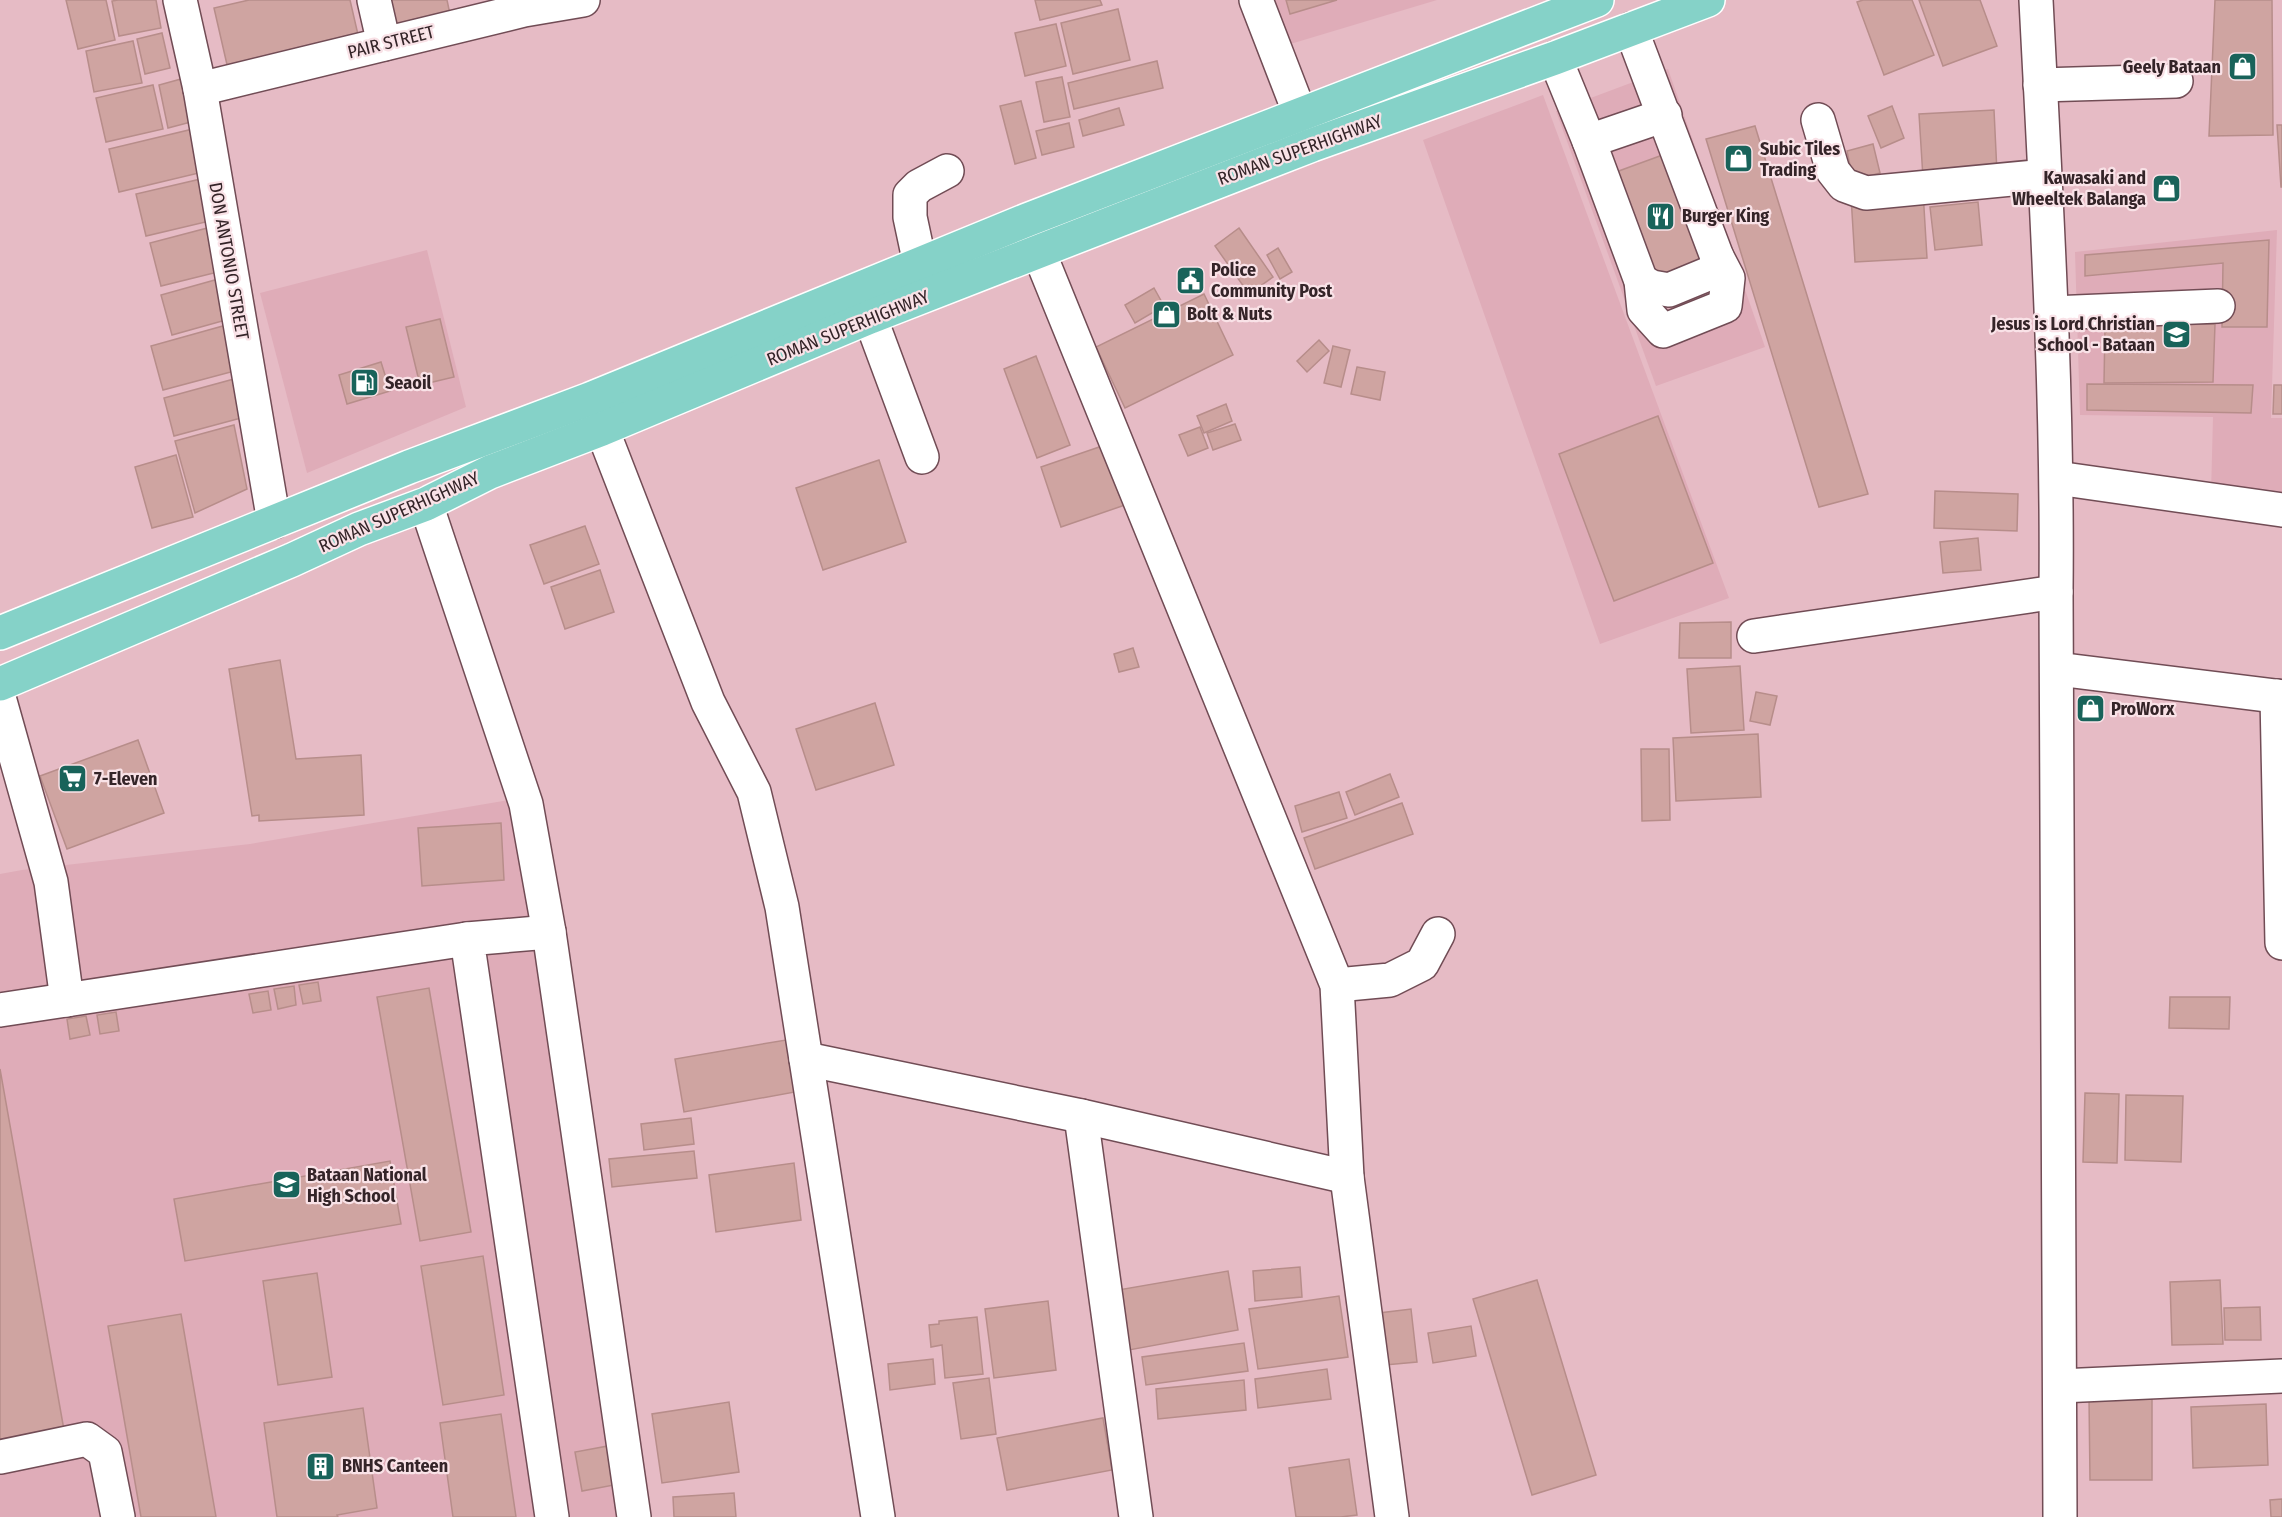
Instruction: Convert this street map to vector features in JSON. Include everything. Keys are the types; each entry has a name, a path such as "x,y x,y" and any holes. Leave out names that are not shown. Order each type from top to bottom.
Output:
{"main road":[{"name":"ROMAN SUPERHIGHWAY","path":"0,633 409,467 590,399 920,264 1597,0"},
{"path":"1617,0 1631,29"},
{"name":"ROMAN SUPERHIGHWAY","path":"0,684 292,560 359,529 426,504 490,471 602,429 870,317 1312,145 1555,58 1708,0"}],"street":[{"name":"DON ANTONIO STREET","path":"180,0 200,89 274,522"},
{"path":"374,0 384,44"},
{"name":"PAIR STREET","path":"200,89 384,44 523,5 583,0"},
{"path":"1256,0 1300,114"},
{"path":"2036,0 2052,313 2057,478 2060,1517"},
{"path":"1555,58 1589,141 1641,281 1644,310 1663,331 1725,306 1728,278 1631,29"},
{"path":"2040,85 2176,81"},
{"path":"1589,141 1665,115"},
{"path":"1818,120 1833,171 1844,185 1866,193 2044,176"},
{"path":"920,264 910,217 910,195 919,186 947,171"},
{"path":"1038,250 1337,985 1347,1177 1392,1517"},
{"path":"2052,313 2218,306"},
{"path":"870,317 922,456"},
{"path":"602,429 708,702 754,792 783,907 878,1517"},
{"path":"2057,478 2282,510"},
{"path":"426,504 526,804 549,932 634,1517"},
{"path":"1754,636 2056,592"},
{"path":"2057,669 2279,696 2282,944"},
{"path":"0,701 51,882 67,1000"},
{"path":"0,1010 467,939 549,932"},
{"path":"1337,985 1390,980 1422,964 1438,934"},
{"path":"467,939 552,1517"},
{"path":"806,1059 1081,1116 1347,1177"},
{"path":"1081,1116 1136,1517"},
{"path":"2060,1386 2282,1376"},
{"path":"0,1457 87,1439 105,1452 118,1517"}],"shaded area":[{"path":"1274,0 1437,0 1287,45"},
{"path":"1668,69 1765,347 1656,386 1556,111"},
{"path":"1543,95 1729,598 1600,644 1423,140"},
{"name":"Jesus is Lord Christian School - Bataan","path":"2277,230 2271,418 2282,418 2282,505 2211,494 2213,417 2080,415 2075,252"},
{"path":"427,250 466,407 307,473 260,293"},
{"name":"Bataan National High School","path":"509,800 519,837 623,1517 0,1517 0,874 250,844"}],"building":[{"path":"66,0 106,0 115,40 78,49"},
{"path":"156,0 161,28 119,36 112,1"},
{"path":"249,0 350,0 359,39 228,69 214,8"},
{"path":"380,0 447,0 451,19 386,31"},
{"path":"1035,0 1100,0 1102,5 1040,20"},
{"path":"1286,0 1337,0 1290,14"},
{"path":"1912,0 1934,55 1884,75 1857,2"},
{"path":"1919,0 1980,0 1997,46 1943,66"},
{"name":"Geely Bataan","path":"2215,0 2272,0 2273,135 2209,136"},
{"path":"1118,9 1130,60 1073,74 1061,23"},
{"path":"1056,24 1066,66 1025,76 1015,33"},
{"path":"162,33 170,68 145,74 137,39"},
{"path":"133,41 142,83 94,92 86,51"},
{"path":"1157,61 1163,88 1074,109 1068,83"},
{"path":"1062,77 1070,117 1044,122 1036,82"},
{"path":"181,79 191,122 168,128 159,85"},
{"path":"153,85 163,129 106,142 96,98"},
{"path":"1021,101 1036,158 1015,164 1000,106"},
{"path":"1892,106 1904,138 1881,148 1868,116"},
{"path":"1119,108 1124,125 1083,136 1079,120"},
{"path":"1994,110 1997,173 1923,178 1919,114"},
{"path":"1069,123 1074,147 1042,155 1036,131"},
{"path":"2277,125 2282,125 2282,187 2281,187"},
{"path":"1755,126 1868,494 1819,507 1706,139"},
{"path":"193,129 203,172 119,192 109,149"},
{"path":"1873,144 1880,173 1853,180 1847,151"},
{"name":"Burger King","path":"1668,153 1706,259 1655,278 1616,172"},
{"path":"205,178 214,220 146,236 136,194"},
{"path":"1923,191 1927,258 1855,262 1851,196"},
{"path":"1978,202 1982,245 1935,250 1930,207"},
{"path":"215,226 226,270 161,286 150,243"},
{"path":"1239,228 1273,277 1249,294 1215,246"},
{"path":"2269,240 2267,327 2222,327 2223,263 2085,276 2085,255"},
{"path":"1278,248 1292,272 1280,279 1267,255"},
{"path":"222,278 233,318 172,335 161,295"},
{"path":"1154,288 1164,306 1135,323 1125,305"},
{"path":"1204,294 1233,355 1125,408 1096,347"},
{"path":"440,319 454,377 420,385 406,327"},
{"path":"230,324 242,369 163,390 151,346"},
{"path":"2215,324 2213,382 2104,383 2105,326"},
{"path":"1319,340 1329,351 1307,372 1297,361"},
{"path":"1333,346 1350,350 1341,387 1324,383"},
{"path":"1036,356 1070,445 1037,458 1004,369"},
{"name":"Seaoil","path":"381,362 390,391 347,404 339,375"},
{"path":"1357,367 1385,372 1380,400 1351,394"},
{"path":"245,376 256,414 174,436 164,398"},
{"path":"2087,384 2253,385 2251,413 2087,410"},
{"path":"2274,385 2282,385 2282,414 2273,414"},
{"path":"1226,404 1232,421 1204,433 1197,416"},
{"path":"1658,416 1713,563 1614,601 1559,454"},
{"path":"1235,424 1241,440 1213,450 1207,433"},
{"path":"234,425 247,489 195,513 175,441"},
{"path":"1200,427 1208,448 1188,456 1179,435"},
{"path":"1105,445 1125,505 1061,527 1041,467"},
{"path":"176,455 193,517 152,528 135,467"},
{"path":"879,460 906,542 823,570 796,488"},
{"path":"1935,491 2018,494 2017,531 1934,528"},
{"path":"585,526 599,564 544,584 530,545"},
{"path":"1978,538 1981,570 1943,573 1940,542"},
{"path":"600,570 614,612 565,629 551,587"},
{"path":"1731,622 1731,658 1679,658 1680,623"},
{"path":"1133,648 1139,667 1119,672 1114,654"},
{"path":"280,660 296,759 361,755 364,815 259,821 259,815 252,816 229,669"},
{"path":"1740,666 1744,730 1691,733 1687,669"},
{"path":"1756,692 1777,696 1770,725 1750,721"},
{"path":"875,703 894,765 816,790 796,729"},
{"path":"1758,734 1761,797 1676,801 1673,738"},
{"path":"138,740 164,813 67,849 40,776"},
{"path":"1641,749 1669,749 1670,820 1642,821"},
{"path":"1390,774 1399,797 1355,815 1346,792"},
{"path":"1339,792 1347,818 1302,832 1295,806"},
{"path":"1402,803 1413,834 1315,869 1304,838"},
{"path":"501,823 504,880 422,886 418,828"},
{"path":"318,982 321,1001 303,1004 299,985"},
{"path":"294,986 296,1005 278,1009 274,989"},
{"path":"429,988 471,1232 420,1241 377,997"},
{"path":"268,991 271,1010 253,1013 249,994"},
{"path":"2170,997 2230,997 2229,1029 2169,1028"},
{"path":"116,1012 119,1031 100,1034 97,1015"},
{"path":"86,1016 90,1035 70,1039 67,1019"},
{"path":"786,1040 795,1092 684,1112 675,1059"},
{"path":"0,1069 64,1430 0,1440"},
{"path":"2085,1093 2119,1094 2117,1163 2083,1162"},
{"path":"2126,1095 2183,1096 2181,1162 2125,1160"},
{"path":"691,1118 694,1144 644,1150 641,1124"},
{"path":"694,1151 697,1178 612,1187 609,1159"},
{"path":"390,1161 401,1224 185,1261 174,1199"},
{"path":"794,1163 801,1220 716,1232 709,1175"},
{"path":"483,1256 504,1395 443,1405 421,1266"},
{"path":"1300,1267 1302,1297 1255,1301 1253,1271"},
{"path":"1228,1271 1238,1330 1129,1350 1118,1290"},
{"path":"317,1273 332,1377 278,1385 263,1281"},
{"path":"1537,1280 1596,1475 1532,1495 1473,1299"},
{"path":"2220,1280 2223,1344 2172,1345 2170,1282"},
{"path":"1339,1296 1348,1357 1258,1369 1249,1309"},
{"path":"1048,1301 1056,1370 994,1378 985,1309"},
{"path":"2260,1307 2261,1340 2225,1340 2224,1308"},
{"path":"1411,1309 1417,1362 1385,1365 1379,1313"},
{"path":"181,1314 216,1517 141,1517 108,1326"},
{"path":"977,1317 983,1374 945,1378 942,1345 931,1347 929,1325 939,1324 939,1321"},
{"path":"1471,1326 1476,1356 1433,1363 1428,1333"},
{"path":"1244,1343 1248,1371 1146,1385 1142,1357"},
{"path":"933,1359 935,1384 890,1390 888,1364"},
{"path":"1327,1369 1331,1399 1258,1408 1255,1379"},
{"path":"989,1378 996,1434 961,1439 953,1383"},
{"path":"1244,1380 1246,1410 1158,1419 1156,1389"},
{"path":"2089,1398 2152,1398 2152,1480 2090,1480"},
{"path":"729,1402 739,1472 662,1483 652,1414"},
{"path":"2266,1404 2268,1465 2193,1468 2191,1407"},
{"name":"BNHS Canteen","path":"363,1408 377,1508 337,1515 338,1517 277,1517 264,1423"},
{"path":"501,1414 516,1517 453,1517 440,1423"},
{"path":"1103,1418 1112,1470 1007,1490 997,1438"},
{"path":"608,1446 614,1485 582,1491 575,1452"},
{"path":"1349,1459 1357,1515 1296,1517 1289,1468"},
{"path":"734,1493 736,1517 674,1517 673,1497"},
{"path":"2282,1499 2282,1517 2271,1517 2270,1500"}],"place":[{"name":"Geely Bataan","path":"2242,67"},
{"name":"Subic Tiles Trading","path":"1739,159"},
{"name":"Kawasaki and Wheeltek Balanga","path":"2167,188"},
{"name":"Burger King","path":"1661,216"},
{"name":"Police Community Post","path":"1190,280"},
{"name":"Bolt & Nuts","path":"1166,314"},
{"name":"Jesus is Lord Christian School - Bataan","path":"2176,334"},
{"name":"Seaoil","path":"364,383"},
{"name":"ProWorx","path":"2090,709"},
{"name":"7-Eleven","path":"73,779"},
{"name":"Bataan National High School","path":"286,1185"},
{"name":"BNHS Canteen","path":"321,1466"}]}
